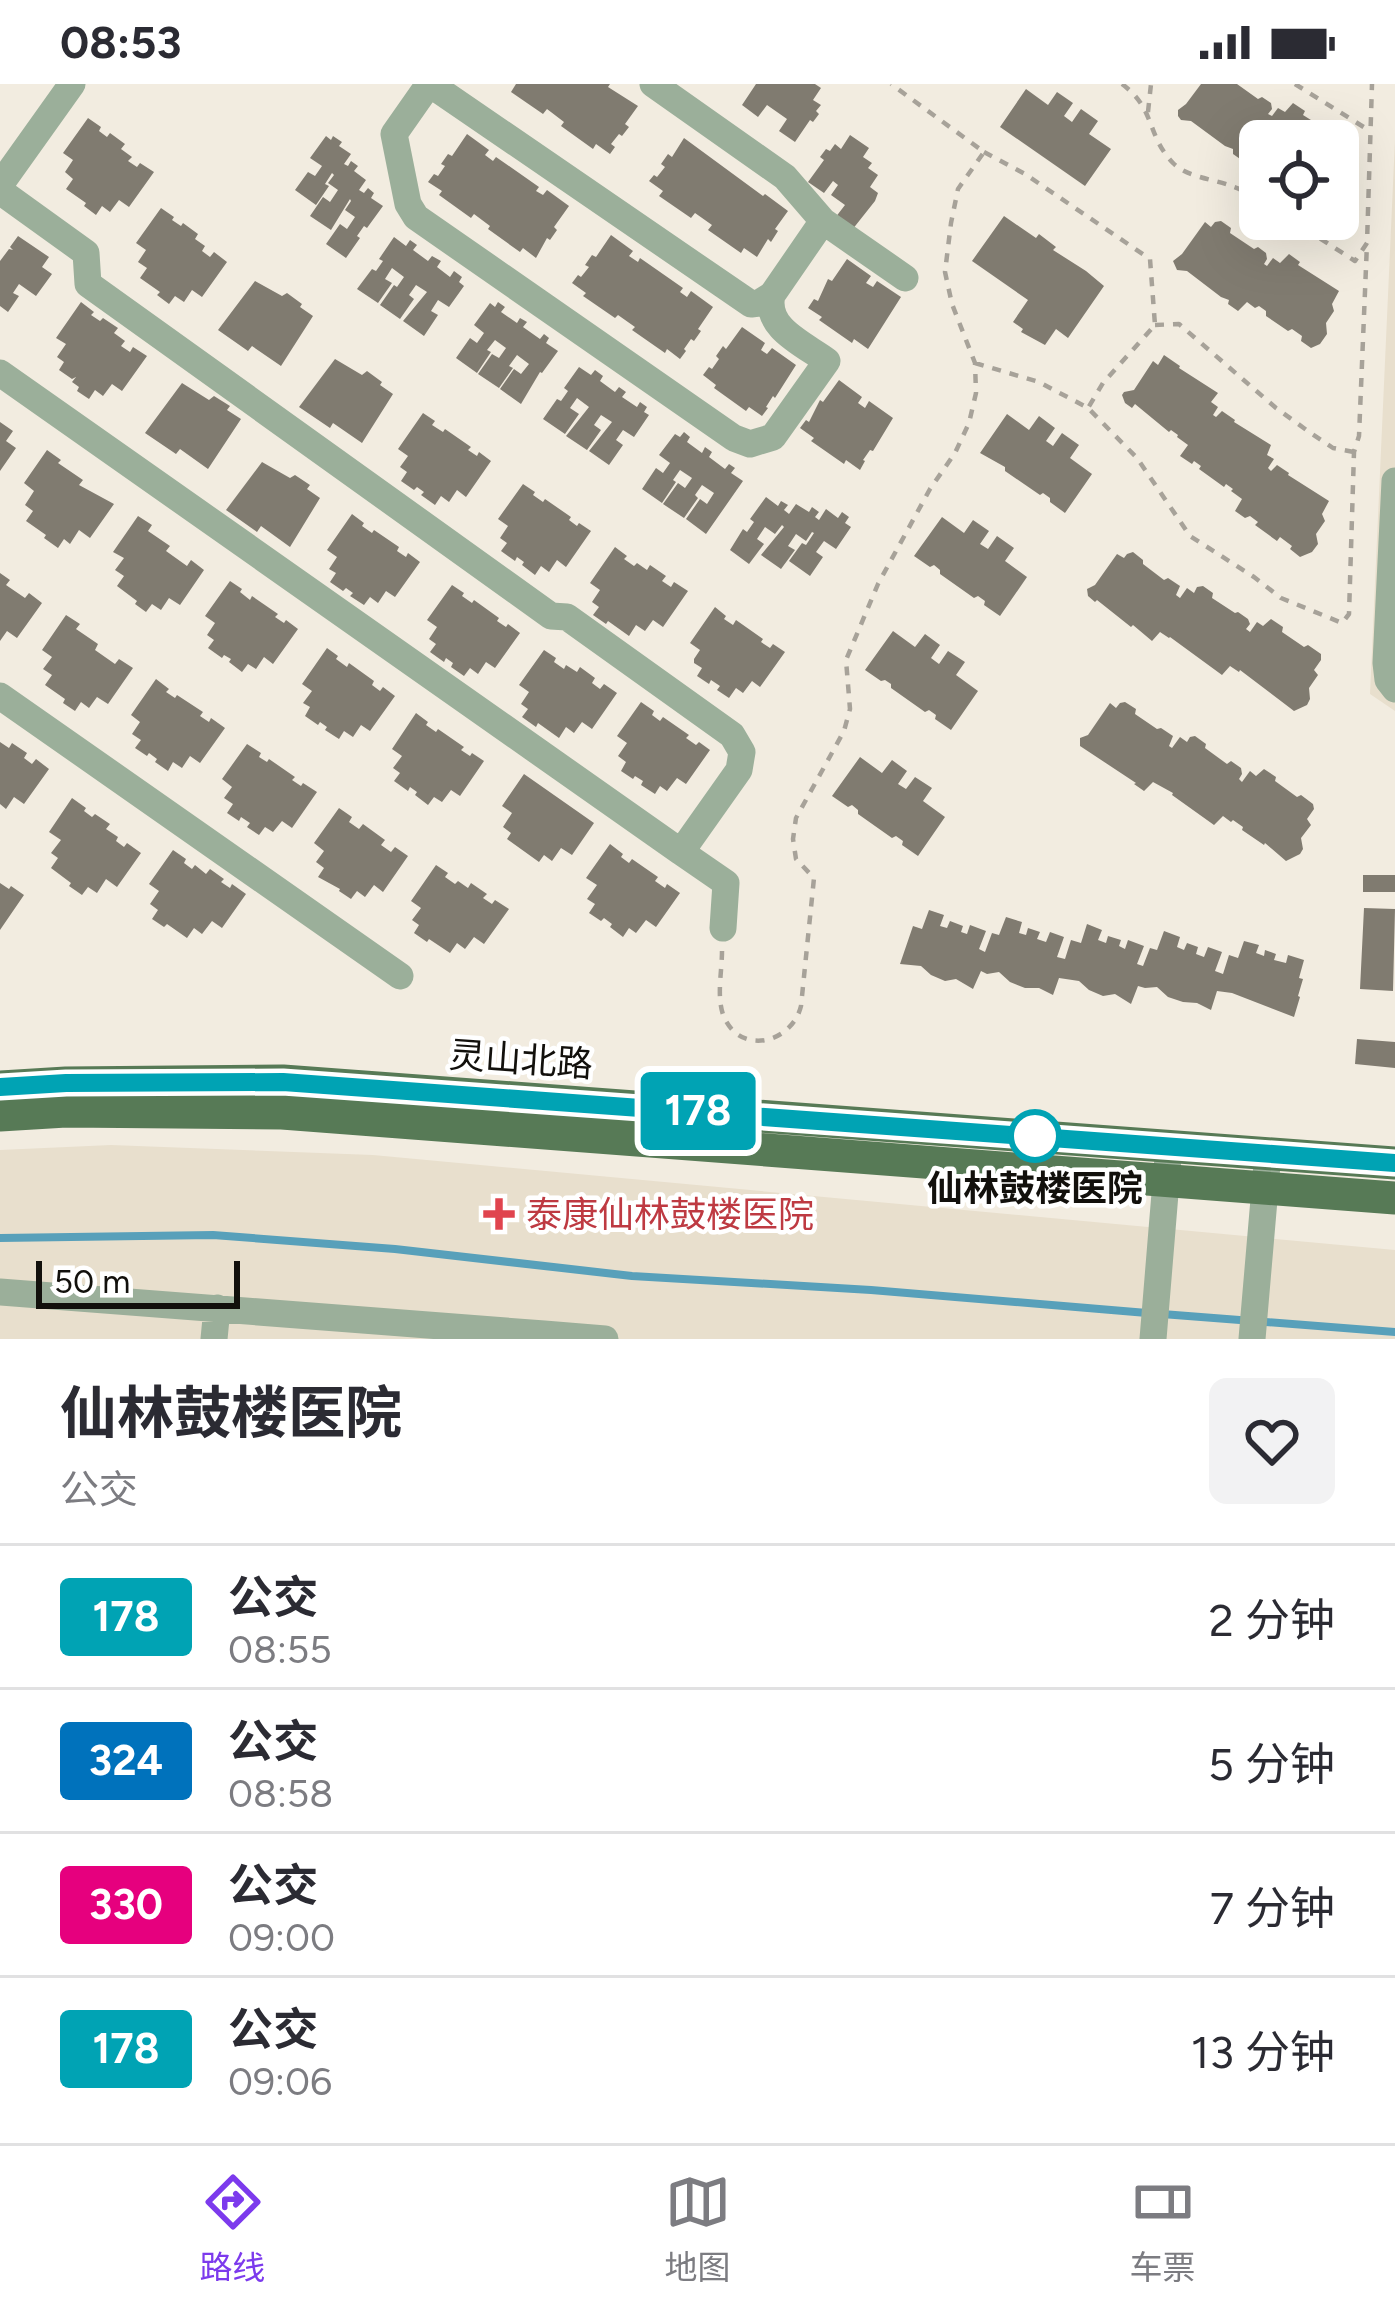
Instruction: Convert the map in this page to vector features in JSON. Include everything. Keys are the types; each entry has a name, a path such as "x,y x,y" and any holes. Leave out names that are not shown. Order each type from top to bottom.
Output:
{"main road":[{"name":"灵山北路","path":"0,1087 283,1082 1395,1163"},
{"name":"灵山北路","path":"0,1115 282,1113 1395,1198"}],"street":[{"path":"72,84 0,188 86,253 88,284 551,616 567,617 732,735 742,752 739,770 681,852"},
{"path":"772,295 770,312 776,324 827,361 773,437 750,444 734,438 416,217 408,204 394,134 429,84 742,301 760,303 772,295 823,221"},
{"path":"653,84 785,177 823,221 905,278"},
{"path":"0,373 726,883 723,928"},
{"path":"1395,481 1386,663 1388,680 1395,689"},
{"path":"0,696 400,976"},
{"path":"1153,1339 1169,1145"},
{"path":"1252,1339 1268,1153"},
{"path":"0,1292 605,1339"},
{"path":"214,1339 217,1309"}],"path":[{"path":"890,84 984,152 1150,259 1155,325"},
{"path":"1122,84 1148,112"},
{"path":"1151,84 1148,112 1157,145 1178,168 1239,189"},
{"path":"1295,84 1370,131"},
{"path":"975,362 1039,382 1088,408 1137,458 1190,536 1281,598 1342,622 1349,614 1354,452 1359,436 1372,84"},
{"path":"723,928 721,1000 727,1023 745,1038 777,1038 798,1016 814,878 796,859 796,818 844,731 850,709 846,660 878,584 969,423 976,393 975,362 945,272 958,189 984,152"},
{"path":"1323,240 1355,260 1367,243"},
{"path":"1088,408 1102,383 1155,325 1179,324 1276,408 1333,448 1354,452"}],"shaded area":[{"path":"1395,140 1395,711 1370,694"},
{"name":"泰康仙林鼓楼医院","path":"111,1145 373,1155 1395,1250 1395,1339 0,1339 0,1150"}],"building":[{"path":"516,84 610,84 638,106 625,124 629,127 611,144 615,147 610,154 596,144 593,149 561,126 564,122 547,109 543,114 511,92"},
{"path":"756,84 815,84 821,88 813,100 821,105 819,114 795,142 779,131 787,119 767,105 758,117 742,105"},
{"path":"1201,84 1237,84 1271,103 1268,114 1272,116 1278,108 1285,112 1293,103 1311,120 1239,120 1239,158 1191,121 1181,120 1178,110"},
{"path":"1026,89 1048,105 1057,92 1073,103 1064,116 1072,122 1081,109 1098,121 1089,134 1111,149 1085,186 1000,127"},
{"path":"88,118 107,137 110,133 125,144 121,149 132,157 128,161 154,172 129,207 119,200 110,212 102,206 96,215 66,189 73,179 65,172 73,160 63,153"},
{"path":"467,134 489,150 485,155 493,161 496,157 539,187 536,191 543,195 547,190 569,206 536,258 523,248 520,252 474,214 471,218 428,182 434,174 438,176 445,166 441,164"},
{"path":"850,135 869,148 863,157 878,175 870,187 878,193 875,201 852,230 835,218 845,205 831,195 838,185 833,181 824,193 808,182 826,149 830,151 835,144 841,149"},
{"path":"326,136 342,142 339,146 351,154 344,164 351,161 358,166 354,171 366,180 359,190 364,193 368,188 374,193 371,198 383,206 364,226 346,258 326,244 340,224 347,229 355,217 345,210 350,199 331,230 310,216 323,197 330,202 338,190 328,183 334,175 325,184 329,186 316,205 295,190 308,172 315,176 322,166 310,158"},
{"path":"684,138 788,211 757,257 744,248 741,253 708,230 712,225 695,213 691,218 659,196 663,191 649,181 657,177 665,167 661,164 668,154 672,157"},
{"path":"161,208 198,234 195,239 205,246 202,251 210,257 214,252 227,262 202,297 192,290 184,302 175,296 169,304 140,278 147,268 138,262 146,250 136,243"},
{"path":"1004,216 1036,238 1039,234 1056,247 1053,250 1104,286 1068,338 1056,329 1045,345 1021,332 1013,322 1028,300 972,261"},
{"path":"1221,221 1239,240 1266,253 1267,266 1273,258 1280,263 1289,254 1339,291 1320,344 1311,348 1301,341 1302,336 1266,316 1259,306 1247,302 1238,311 1187,271 1177,270 1173,261 1205,222 1211,227"},
{"path":"611,235 633,251 629,256 638,262 640,258 683,288 680,292 687,297 691,291 713,307 680,359 583,296 586,293 572,283"},
{"path":"18,236 49,257 42,267 52,274 36,296 19,284 13,293 19,296 8,312 0,306 0,261 13,250 10,247"},
{"path":"394,237 406,246 410,240 417,245 413,250 428,261 432,256 441,261 437,267 450,277 454,271 462,277 459,282 464,286 449,307 438,300 431,311 438,315 424,336 403,321 427,292 416,285 409,295 414,299 400,319 380,305 404,277 392,268 385,279 392,283 378,303 357,289 372,269 376,271"},
{"path":"847,259 871,276 866,283 873,287 877,281 901,297 868,349 854,339 852,343 808,308"},
{"path":"255,281 282,296 287,293 313,316 281,366 218,330"},
{"path":"81,302 94,312 91,315 118,328 114,333 125,341 121,346 147,356 122,391 112,384 103,396 95,390 89,399 77,391 79,387 72,382 76,377 59,370 64,362 57,357 66,344 56,338"},
{"path":"498,302 505,307 501,312 517,323 520,318 527,322 523,327 540,339 544,334 549,338 546,343 558,351 521,404 500,389 514,369 521,374 529,364 517,355 499,388 478,374 492,354 499,358 506,348 495,340 477,373 456,358 470,338 477,343 484,333 474,325 490,303 495,307"},
{"path":"742,327 765,343 761,350 767,354 772,348 796,365 762,416 749,407 746,411 703,375"},
{"path":"1164,355 1218,393 1211,402 1218,407 1213,415 1222,411 1271,445 1267,455 1274,459 1268,468 1271,471 1277,465 1329,501 1312,552 1300,557 1280,537 1277,541 1250,516 1235,511 1242,499 1194,461 1180,456 1188,445 1178,435 1135,404 1132,408 1125,403 1124,392 1134,390 1153,361 1158,365"},
{"path":"335,359 362,375 367,371 393,394 362,443 299,407"},
{"path":"579,367 591,375 595,370 603,376 600,381 615,392 619,387 626,392 622,397 637,407 640,402 647,407 644,412 649,415 634,437 623,430 616,440 623,445 609,465 589,451 612,422 601,415 594,425 601,430 587,450 566,436 589,407 577,398 570,408 579,414 565,434 543,419 568,391 564,388"},
{"path":"839,380 862,397 858,403 865,408 869,401 893,418 860,470 811,441 814,438 800,428"},
{"path":"182,383 209,400 214,396 241,419 208,469 145,433"},
{"path":"423,413 435,421 432,425 491,461 466,497 457,490 449,502 441,496 435,505 417,487 414,490 401,481 407,472 400,467 408,456 398,449"},
{"path":"1007,414 1029,430 1039,416 1055,428 1046,441 1053,446 1062,433 1079,445 1070,458 1092,474 1065,513 1043,493 980,453"},
{"path":"0,422 13,431 6,441 16,448 0,471"},
{"path":"684,432 690,437 687,442 702,453 705,447 712,452 709,457 725,469 729,464 735,468 731,473 743,481 706,534 686,519 700,499 707,504 714,493 702,485 684,518 663,504 678,483 685,488 692,478 680,470 662,503 642,489 656,468 663,473 670,463 659,455 675,434 680,437"},
{"path":"47,450 83,480 79,485 114,504 90,538 79,530 70,544 64,539 58,548 26,521 33,511 25,505 34,491 24,483"},
{"path":"262,462 290,478 295,475 320,498 290,547 261,526 257,532 226,510"},
{"path":"523,484 577,526 591,531 566,567 557,560 549,572 541,566 535,575 517,557 515,561 501,551 507,543 500,538 508,526 498,519"},
{"path":"766,497 778,506 781,501 788,505 784,510 789,514 796,504 809,512 812,507 819,512 815,517 819,520 826,509 838,518 842,512 849,517 845,523 851,527 836,549 824,541 816,552 823,557 810,576 789,561 802,543 806,545 812,532 806,541 796,534 788,546 795,550 781,569 761,555 782,525 775,534 765,527 757,539 764,544 749,564 730,550 743,529 747,532 754,522 750,519"},
{"path":"352,514 362,526 399,547 397,551 420,562 395,597 386,591 378,603 370,597 364,605 346,588 343,591 330,582 336,573 329,569 337,557 327,550"},
{"path":"138,516 152,525 148,531 170,546 166,551 187,566 191,560 204,570 180,605 169,598 161,610 152,604 146,612 117,586 124,576 115,570 124,558 113,552"},
{"path":"942,517 964,533 973,520 989,531 980,544 988,549 997,536 1014,548 1005,561 1027,577 1000,616 934,565 914,556"},
{"path":"615,547 634,566 637,563 647,570 650,565 666,576 662,581 688,591 663,627 653,620 645,631 636,625 629,636 593,615 599,607 592,602 600,590 590,583"},
{"path":"1133,552 1164,580 1180,586 1176,595 1180,598 1187,588 1194,593 1203,586 1213,593 1212,598 1248,619 1250,632 1257,622 1263,626 1271,619 1283,627 1282,632 1321,654 1307,705 1294,711 1240,670 1230,666 1222,675 1160,632 1152,641 1088,596 1087,589 1117,554 1124,558"},
{"path":"0,573 10,580 6,585 42,603 17,638 7,631 0,641"},
{"path":"230,581 250,600 252,596 278,614 275,617 298,629 273,664 264,657 256,669 248,664 242,672 231,659 208,648 214,640 207,635 215,623 205,616"},
{"path":"452,585 520,633 495,668 486,662 478,674 470,668 464,676 446,658 444,662 430,652 436,644 429,639 437,627 427,620"},
{"path":"715,607 733,625 736,620 770,648 773,644 785,652 760,687 752,681 743,693 736,688 729,698 717,690 720,686 697,676 702,668 694,659 700,650 690,643"},
{"path":"66,615 80,624 76,629 98,644 95,650 115,664 119,659 133,668 108,704 97,697 89,708 81,702 75,711 45,685 52,675 43,669 52,657 42,650"},
{"path":"893,631 915,647 925,634 940,645 931,658 939,664 948,651 965,662 956,675 978,691 951,730 929,710 925,712 865,670"},
{"path":"327,648 347,667 349,663 374,681 372,685 380,691 383,687 395,696 370,731 361,725 353,737 344,731 339,739 305,716 310,707 303,703 312,691 302,684"},
{"path":"544,650 564,669 566,665 577,672 580,667 595,678 592,683 600,689 604,684 617,693 592,729 582,722 574,733 566,727 559,738 522,717 528,709 521,704 529,692 519,685"},
{"path":"156,679 169,689 166,692 225,728 200,763 190,756 182,768 173,762 168,771 149,753 135,748 141,740 132,734 140,722 131,715"},
{"path":"641,702 660,721 663,717 689,735 686,738 710,750 686,784 677,778 667,791 660,786 655,794 641,785 643,781 621,771 626,762 618,756 627,743 617,736"},
{"path":"1125,702 1136,709 1135,714 1173,736 1172,748 1180,737 1187,742 1195,736 1227,764 1231,761 1241,768 1242,782 1250,771 1256,776 1264,769 1297,797 1313,804 1300,854 1286,861 1233,820 1223,816 1214,825 1173,793 1153,782 1144,791 1080,746 1080,738 1088,735 1110,703 1116,708"},
{"path":"416,713 426,725 464,747 461,750 484,761 460,796 451,790 442,802 434,797 428,805 410,787 408,791 394,781 400,773 393,768 402,756 392,749"},
{"path":"0,742 9,748 12,743 27,753 24,758 32,764 36,759 49,769 24,804 14,797 6,809 0,804"},
{"path":"247,744 261,753 259,757 295,777 292,780 317,792 292,828 282,821 273,832 265,827 259,835 247,827 250,823 227,813 233,804 224,798 232,787 222,779"},
{"path":"860,757 882,773 892,760 907,771 898,784 906,789 915,777 932,788 923,801 945,817 918,856 852,805 832,796"},
{"path":"524,774 594,823 572,855 561,848 552,861 544,855 539,862 507,839 511,833 503,827 512,813 502,806"},
{"path":"72,798 92,817 95,814 110,824 106,829 118,837 116,841 141,853 117,887 106,879 97,893 88,887 82,895 51,868 58,858 51,853 61,840 49,832"},
{"path":"339,808 359,829 363,824 385,840 381,845 391,852 395,847 408,856 383,892 374,885 365,897 357,891 351,899 318,877 324,868 316,862 324,851 314,843"},
{"path":"610,844 629,863 632,859 658,877 655,881 680,893 656,927 646,920 636,933 629,928 623,937 604,918 601,921 589,913 595,904 587,899 597,885 586,878"},
{"path":"173,850 192,869 195,865 206,874 210,869 224,879 221,882 246,894 222,928 212,921 202,934 194,928 187,938 152,919 158,910 150,904 159,891 149,884"},
{"path":"436,865 455,884 458,881 468,888 471,883 487,894 483,898 509,909 484,944 474,937 465,949 457,943 450,953 414,933 419,925 412,920 421,908 411,901"},
{"path":"1363,875 1395,875 1395,892 1363,892"},
{"path":"0,883 24,895 0,930"},
{"path":"1364,908 1395,909 1393,991 1360,989"},
{"path":"929,910 944,915 940,926 947,928 950,921 963,926 961,932 967,934 970,925 986,931 979,949 985,952 992,933 999,935 1006,917 1022,922 1019,933 1026,935 1028,928 1040,932 1037,939 1046,942 1050,932 1064,937 1057,957 1065,959 1071,940 1081,943 1087,924 1102,930 1098,940 1106,943 1108,936 1121,940 1119,946 1125,949 1128,940 1144,946 1137,964 1143,966 1150,948 1157,950 1164,931 1180,937 1177,947 1184,950 1187,943 1198,947 1196,954 1204,957 1208,947 1222,952 1215,971 1223,974 1229,955 1238,958 1244,941 1259,945 1256,953 1276,954 1274,960 1286,963 1288,955 1304,960 1300,997 1294,1017 1217,991 1211,1010 1168,997 1157,987 1138,986 1131,1004 1115,994 1103,996 1089,990 1079,981 1059,978 1053,995 1010,982 999,972 981,971 973,989 956,979 945,981 931,975 921,966 900,964 913,926 922,929"},
{"path":"1357,1039 1395,1042 1395,1068 1355,1064"}],"waterway":[{"path":"0,1238 213,1235 395,1249 632,1276 1147,1313"},
{"path":"1162,1314 1395,1332"}],"bus line":[{"name":"178","path":"0,1087 283,1082 1395,1163"}],"place":[{"name":"仙林鼓楼医院","path":"1035,1136"},
{"name":"泰康仙林鼓楼医院","path":"499,1214"}]}
